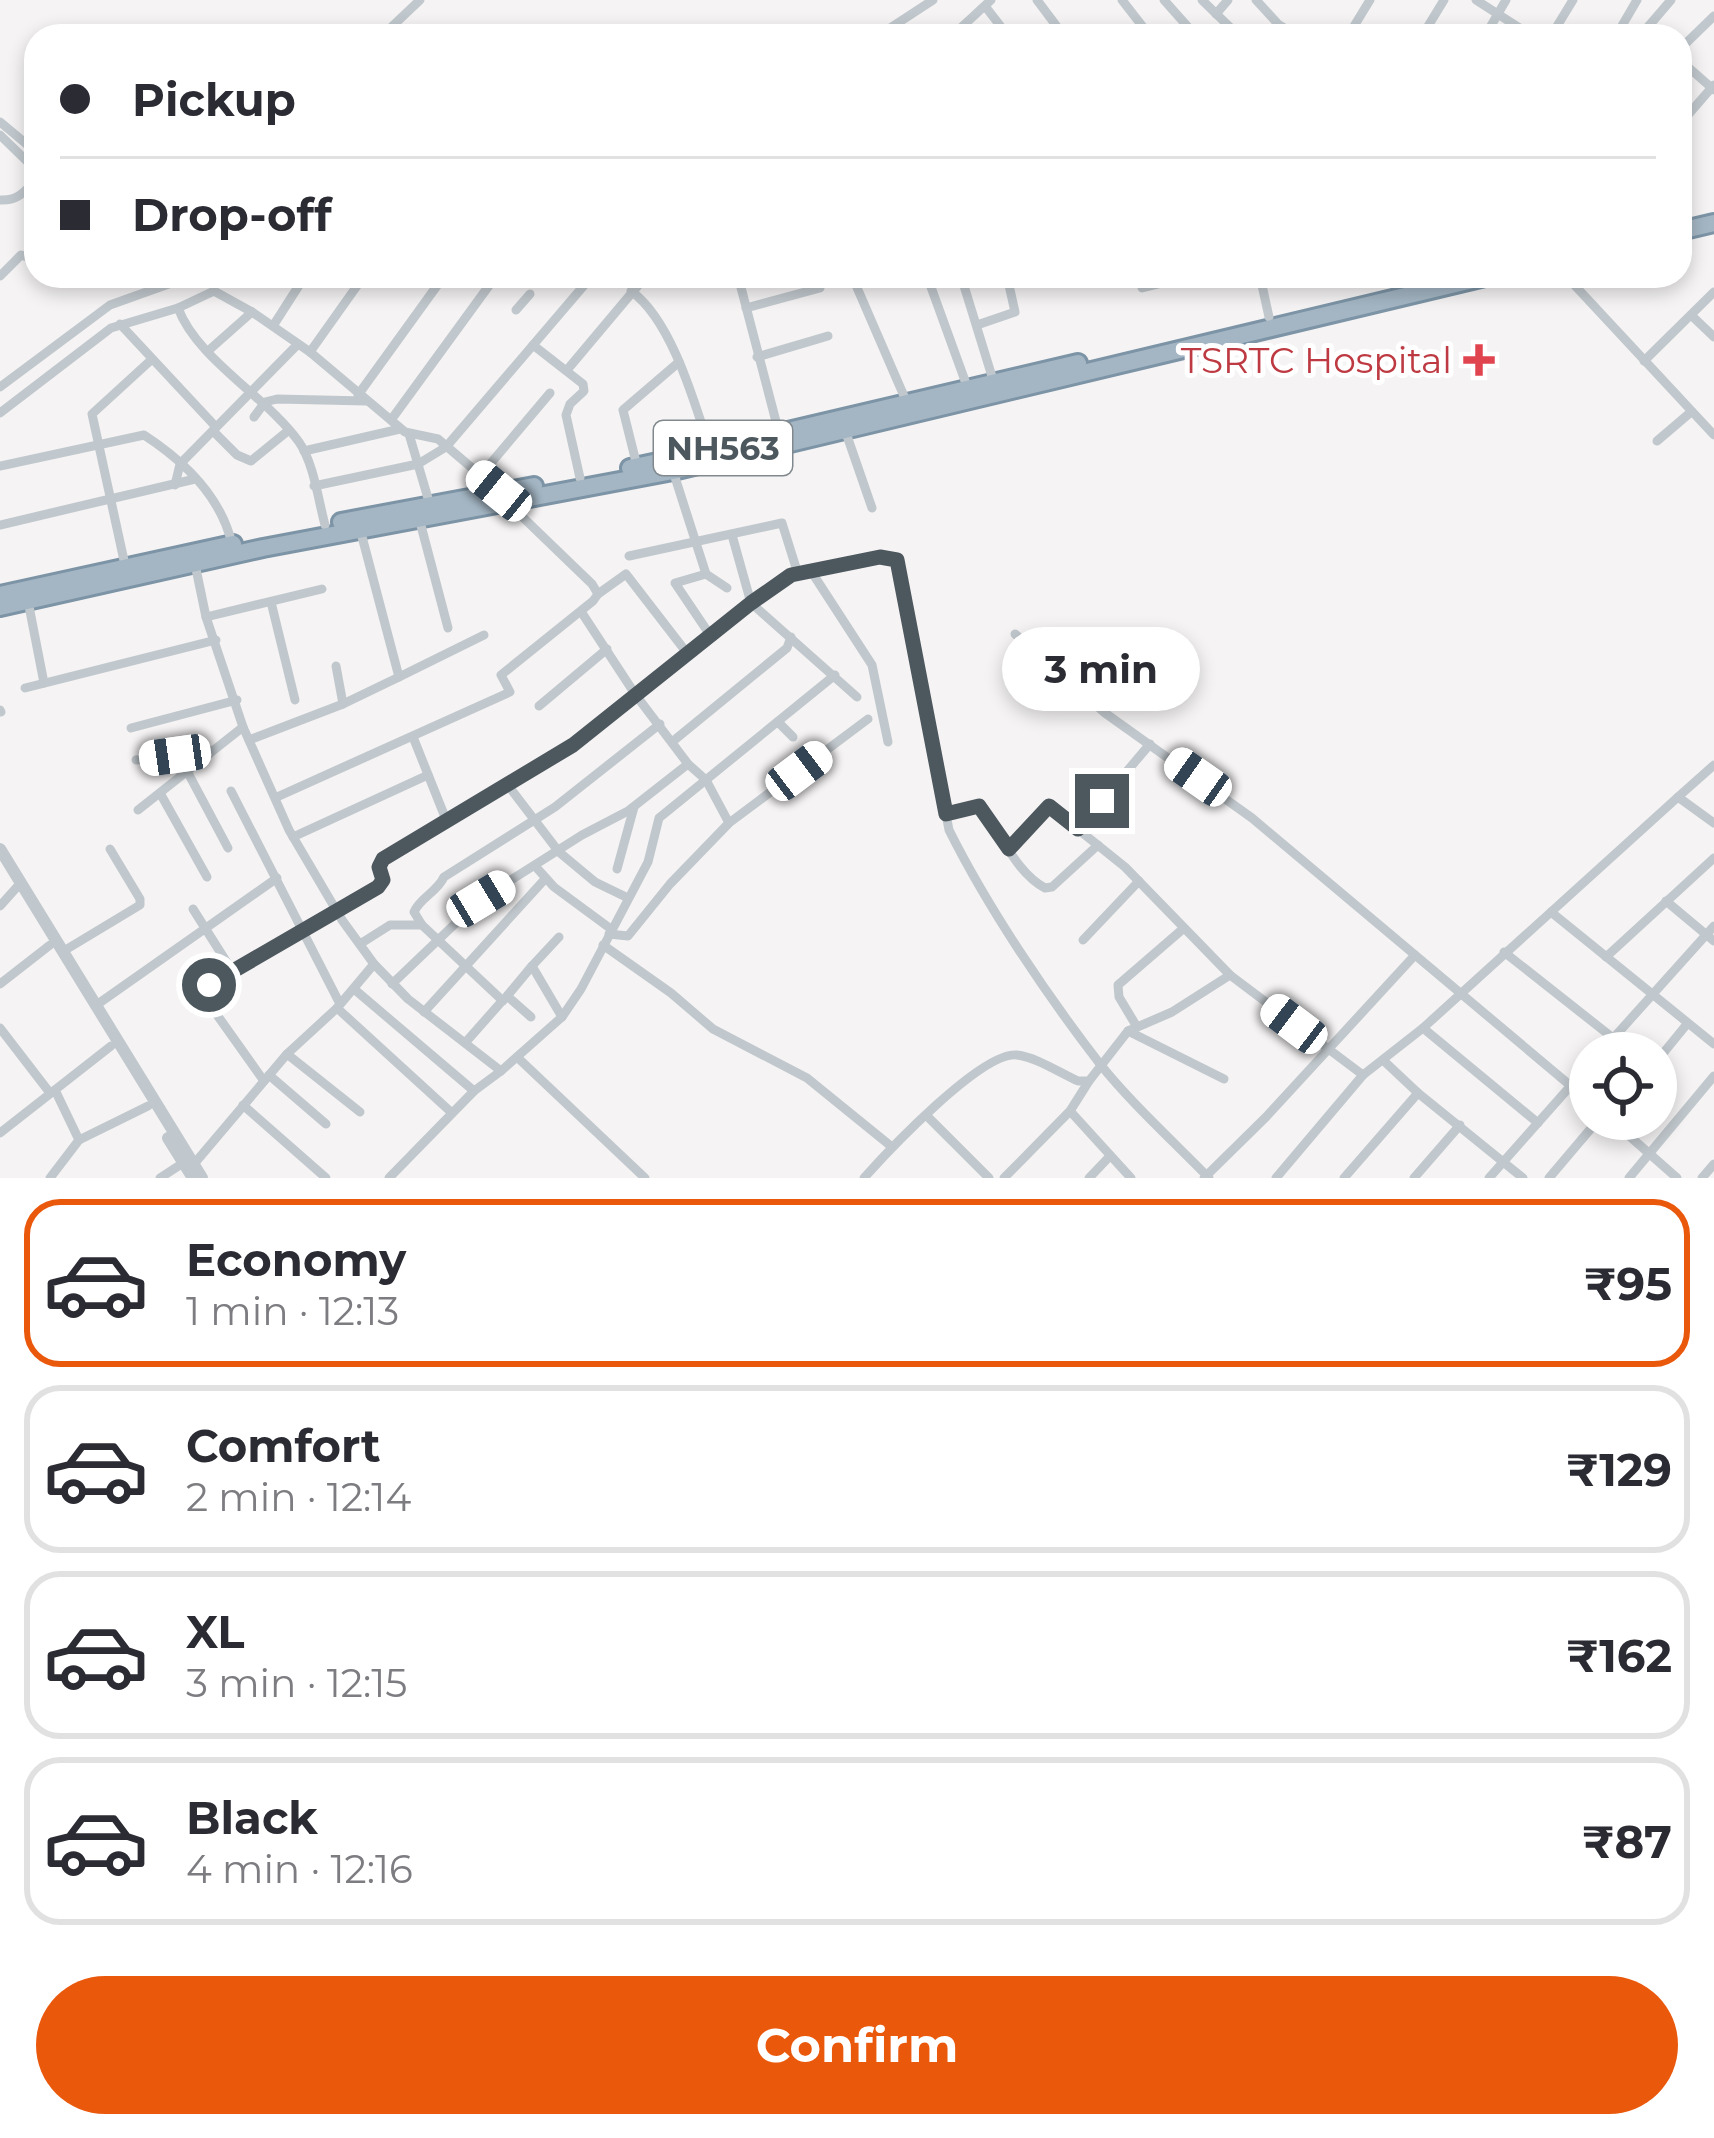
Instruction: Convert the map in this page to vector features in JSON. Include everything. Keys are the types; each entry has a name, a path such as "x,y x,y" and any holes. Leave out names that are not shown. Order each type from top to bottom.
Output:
{"highway":[{"name":"NH563","path":"503,496 673,471 779,434 908,403 970,396 994,383 1391,288"},
{"name":"NH563","path":"0,607 637,466 844,430 970,396 1437,288"},
{"name":"NH563","path":"0,596 125,565 325,525 427,513"}],"street":[{"path":"395,24 420,0"},
{"path":"896,24 933,0"},
{"path":"1122,0 1141,24"},
{"path":"1164,0 1185,24"},
{"path":"1202,0 1226,24"},
{"path":"1216,14 1228,0"},
{"path":"1256,0 1278,24"},
{"path":"1476,0 1511,24"},
{"path":"1492,24 1506,0"},
{"path":"1623,24 1636,0"},
{"path":"965,24 988,3"},
{"path":"1628,14 1641,24"},
{"path":"1692,37 1714,16"},
{"path":"1692,111 1713,87"},
{"path":"0,122 24,142"},
{"path":"0,135 24,158"},
{"path":"0,276 24,256"},
{"path":"0,387 110,305 148,288"},
{"path":"274,326 298,288"},
{"path":"310,352 355,288"},
{"path":"362,398 436,288"},
{"path":"391,420 487,288"},
{"path":"314,485 418,464 446,447 582,288"},
{"path":"567,370 634,288"},
{"path":"741,288 779,434"},
{"path":"746,308 820,288"},
{"path":"857,288 908,403"},
{"path":"931,288 970,396"},
{"path":"965,288 994,383"},
{"path":"977,326 1015,312 1010,288"},
{"path":"1263,288 1269,317"},
{"path":"1577,288 1714,435"},
{"path":"0,413 120,325 178,308 214,291 310,352 405,431 418,464 448,628"},
{"path":"631,291 644,301 679,362 711,456"},
{"path":"1644,361 1714,292"},
{"path":"516,310 530,294"},
{"path":"178,308 184,323 208,351 265,402 304,451 325,525"},
{"path":"208,351 252,312"},
{"path":"1691,315 1714,337"},
{"path":"120,325 236,455 258,460 289,430"},
{"path":"757,357 829,336"},
{"path":"175,485 180,464 298,344"},
{"path":"533,344 584,388 566,415 580,478"},
{"path":"125,565 92,421 94,410 150,361"},
{"path":"637,466 623,410 679,362"},
{"path":"480,476 550,393"},
{"path":"265,402 362,398"},
{"path":"254,417 265,402"},
{"path":"1658,441 1691,412"},
{"path":"844,430 872,508"},
{"path":"304,451 405,431 433,436 503,496 598,594"},
{"path":"0,466 140,434 180,464 219,506 232,544"},
{"path":"673,471 706,574 727,588"},
{"path":"0,525 195,479"},
{"path":"629,556 782,523 798,574"},
{"path":"360,530 399,677"},
{"path":"732,535 751,603 857,697"},
{"path":"326,1124 267,1078 204,995 206,988 231,969 378,887 383,880 379,867 383,859 573,745 751,603 798,574 880,557 897,560 950,830 984,895 1102,1066 1207,1177 1415,955"},
{"path":"195,564 206,617 243,727 293,837 374,964 424,1012 501,1071"},
{"path":"811,571 872,664 888,742"},
{"path":"277,797 510,692 501,675 626,574 686,653"},
{"path":"706,574 675,583 710,635"},
{"path":"206,617 322,589"},
{"path":"28,601 44,683"},
{"path":"272,602 295,700"},
{"path":"582,613 634,694 688,764 706,779 729,823"},
{"path":"1015,634 1105,713 1252,818 1569,1086"},
{"path":"249,740 343,704 484,635"},
{"path":"673,742 787,649 791,637"},
{"path":"25,688 216,640"},
{"path":"539,706 608,649"},
{"path":"336,666 343,704"},
{"path":"388,1178 474,1091 562,1016 648,862 659,818 835,675"},
{"path":"131,728 237,700"},
{"path":"536,866 545,879 609,931 628,936 729,823 868,719"},
{"path":"778,722 794,737"},
{"path":"531,1017 464,966 422,925 414,912 417,905 432,895 444,877 537,819 660,724"},
{"path":"138,810 243,727"},
{"path":"412,736 446,822"},
{"path":"1078,829 1150,744"},
{"path":"136,760 214,749"},
{"path":"392,984 481,899 634,807 688,764"},
{"path":"1276,1178 1363,1075 1463,993 1714,765"},
{"path":"187,771 228,848"},
{"path":"293,837 428,775"},
{"path":"507,784 559,852 596,882 628,898"},
{"path":"231,791 338,1006 452,1113"},
{"path":"160,793 207,877"},
{"path":"1678,797 1714,823"},
{"path":"946,814 979,806 1036,883 1046,889 1097,845"},
{"path":"1009,849 1049,806 1139,881 1229,975 1363,1075"},
{"path":"617,868 634,807"},
{"path":"0,848 111,1046 190,1168 202,1178"},
{"path":"0,984 141,904 110,849"},
{"path":"1606,957 1714,858"},
{"path":"0,861 94,1006 190,1168"},
{"path":"94,1006 277,878"},
{"path":"424,1012 545,879"},
{"path":"1083,940 1139,881"},
{"path":"0,907 17,887"},
{"path":"1618,1032 1711,934 1666,901"},
{"path":"193,909 231,969"},
{"path":"1551,912 1714,1044"},
{"path":"360,944 390,925 422,925"},
{"path":"1184,928 1118,985 1119,997 1132,1029 1224,1079"},
{"path":"465,1043 559,937"},
{"path":"603,946 713,1029 807,1078 892,1147"},
{"path":"1504,952 1605,1032"},
{"path":"160,1178 190,1168 287,1054 374,964"},
{"path":"532,966 562,1016"},
{"path":"1004,1178 1070,1111 1132,1029 1172,1012 1229,975"},
{"path":"353,988 474,1091"},
{"path":"1677,1037 1688,1024"},
{"path":"0,1028 52,1092 79,1140"},
{"path":"1423,1028 1538,1123"},
{"path":"0,1132 111,1046"},
{"path":"0,1058 12,1047"},
{"path":"287,1054 360,1112"},
{"path":"864,1178 926,1115 997,1060 1016,1054 1078,1081 1089,1081"},
{"path":"517,1057 645,1178"},
{"path":"1384,1061 1523,1178"},
{"path":"1629,1178 1714,1076"},
{"path":"1489,1178 1569,1088"},
{"path":"1345,1178 1418,1093"},
{"path":"243,1105 326,1178"},
{"path":"50,1178 79,1140 148,1106"},
{"path":"1070,1111 1131,1178"},
{"path":"926,1115 989,1178"},
{"path":"1414,1178 1460,1125"},
{"path":"1550,1178 1582,1140"},
{"path":"1633,1140 1677,1178"},
{"path":"1089,1178 1110,1156"},
{"path":"1702,1178 1714,1164"}],"place":[{"name":"TSRTC Hospital","path":"1479,360"}],"route":[{"path":"209,985 378,887 383,880 379,867 383,859 573,745 791,575 880,557 897,560 946,814 979,806 1009,849 1049,806 1078,829 1102,801"}]}
